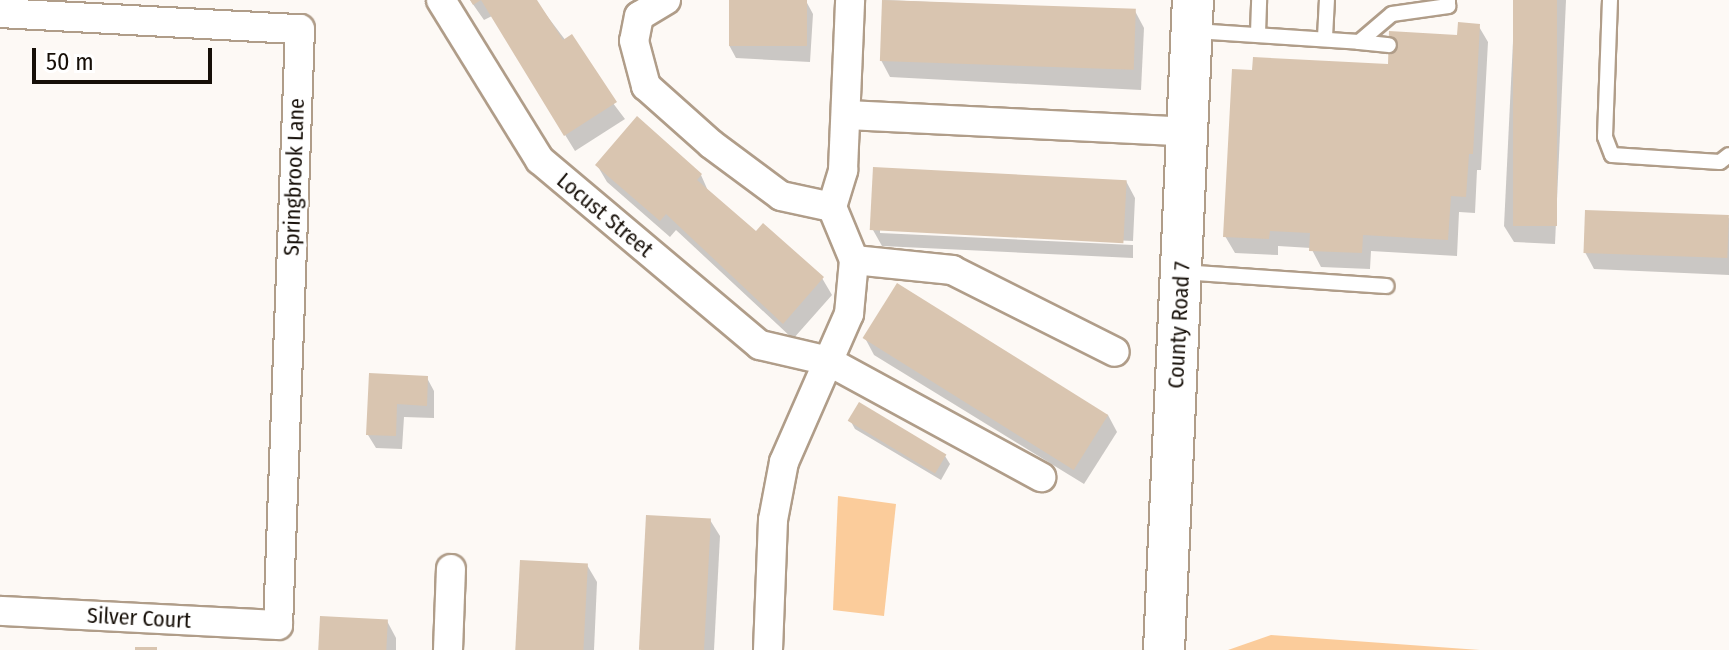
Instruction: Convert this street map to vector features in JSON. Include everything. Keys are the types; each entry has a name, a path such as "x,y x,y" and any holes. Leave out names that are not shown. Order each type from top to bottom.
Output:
{"street":[{"name":"Locust Street","path":"441,0 540,160 760,345 828,361 1041,477"},
{"path":"666,0 639,16 634,41 646,86 711,144 781,196 832,207"},
{"path":"768,650 773,520 784,462 849,314 854,260 832,207 843,170 850,0"},
{"name":"Springbrook Lane","path":"0,13 300,29 278,625"},
{"name":"County Road 7","path":"1164,650 1192,15"},
{"path":"846,115 1188,132"},
{"path":"854,260 952,270 1115,352"},
{"path":"448,650 451,569"},
{"name":"Silver Court","path":"0,611 278,625"}],"lane":[{"path":"1258,33 1259,0"},
{"path":"1325,37 1327,0"},
{"path":"1359,42 1392,7 1448,6 1448,0"},
{"path":"1610,0 1605,137 1612,155 1720,162 1729,155"},
{"path":"1192,15 1258,33 1389,45"},
{"path":"1181,272 1387,286"}],"shaded area":[{"path":"838,496 896,504 884,616 833,610"},
{"path":"1271,635 1480,650 1228,650"}],"building":[{"path":"481,0 537,0 563,40 572,34 617,102 564,136"},
{"path":"729,0 807,0 807,46 729,46"},
{"path":"882,0 1136,9 1134,70 880,61"},
{"path":"1513,0 1557,0 1557,226 1513,226"},
{"path":"1458,22 1480,24 1473,154 1469,154 1466,197 1451,196 1448,240 1363,235 1362,253 1309,251 1310,233 1270,231 1269,239 1223,237 1232,69 1252,70 1253,57 1388,64 1389,31 1457,35"},
{"path":"637,116 702,174 697,180 756,231 763,223 824,277 783,324 666,214 660,221 595,165"},
{"path":"873,167 1127,180 1123,243 870,230"},
{"path":"1585,210 1729,215 1727,258 1583,253"},
{"path":"897,283 1108,415 1074,470 863,338"},
{"path":"369,373 428,376 427,406 397,404 396,436 366,435"},
{"path":"859,402 946,455 935,473 848,421"},
{"path":"646,515 711,518 704,650 639,650"},
{"path":"520,560 588,564 583,650 515,650"},
{"path":"320,616 388,620 386,650 318,650"},
{"path":"135,647 157,647 157,650 135,650"}]}
